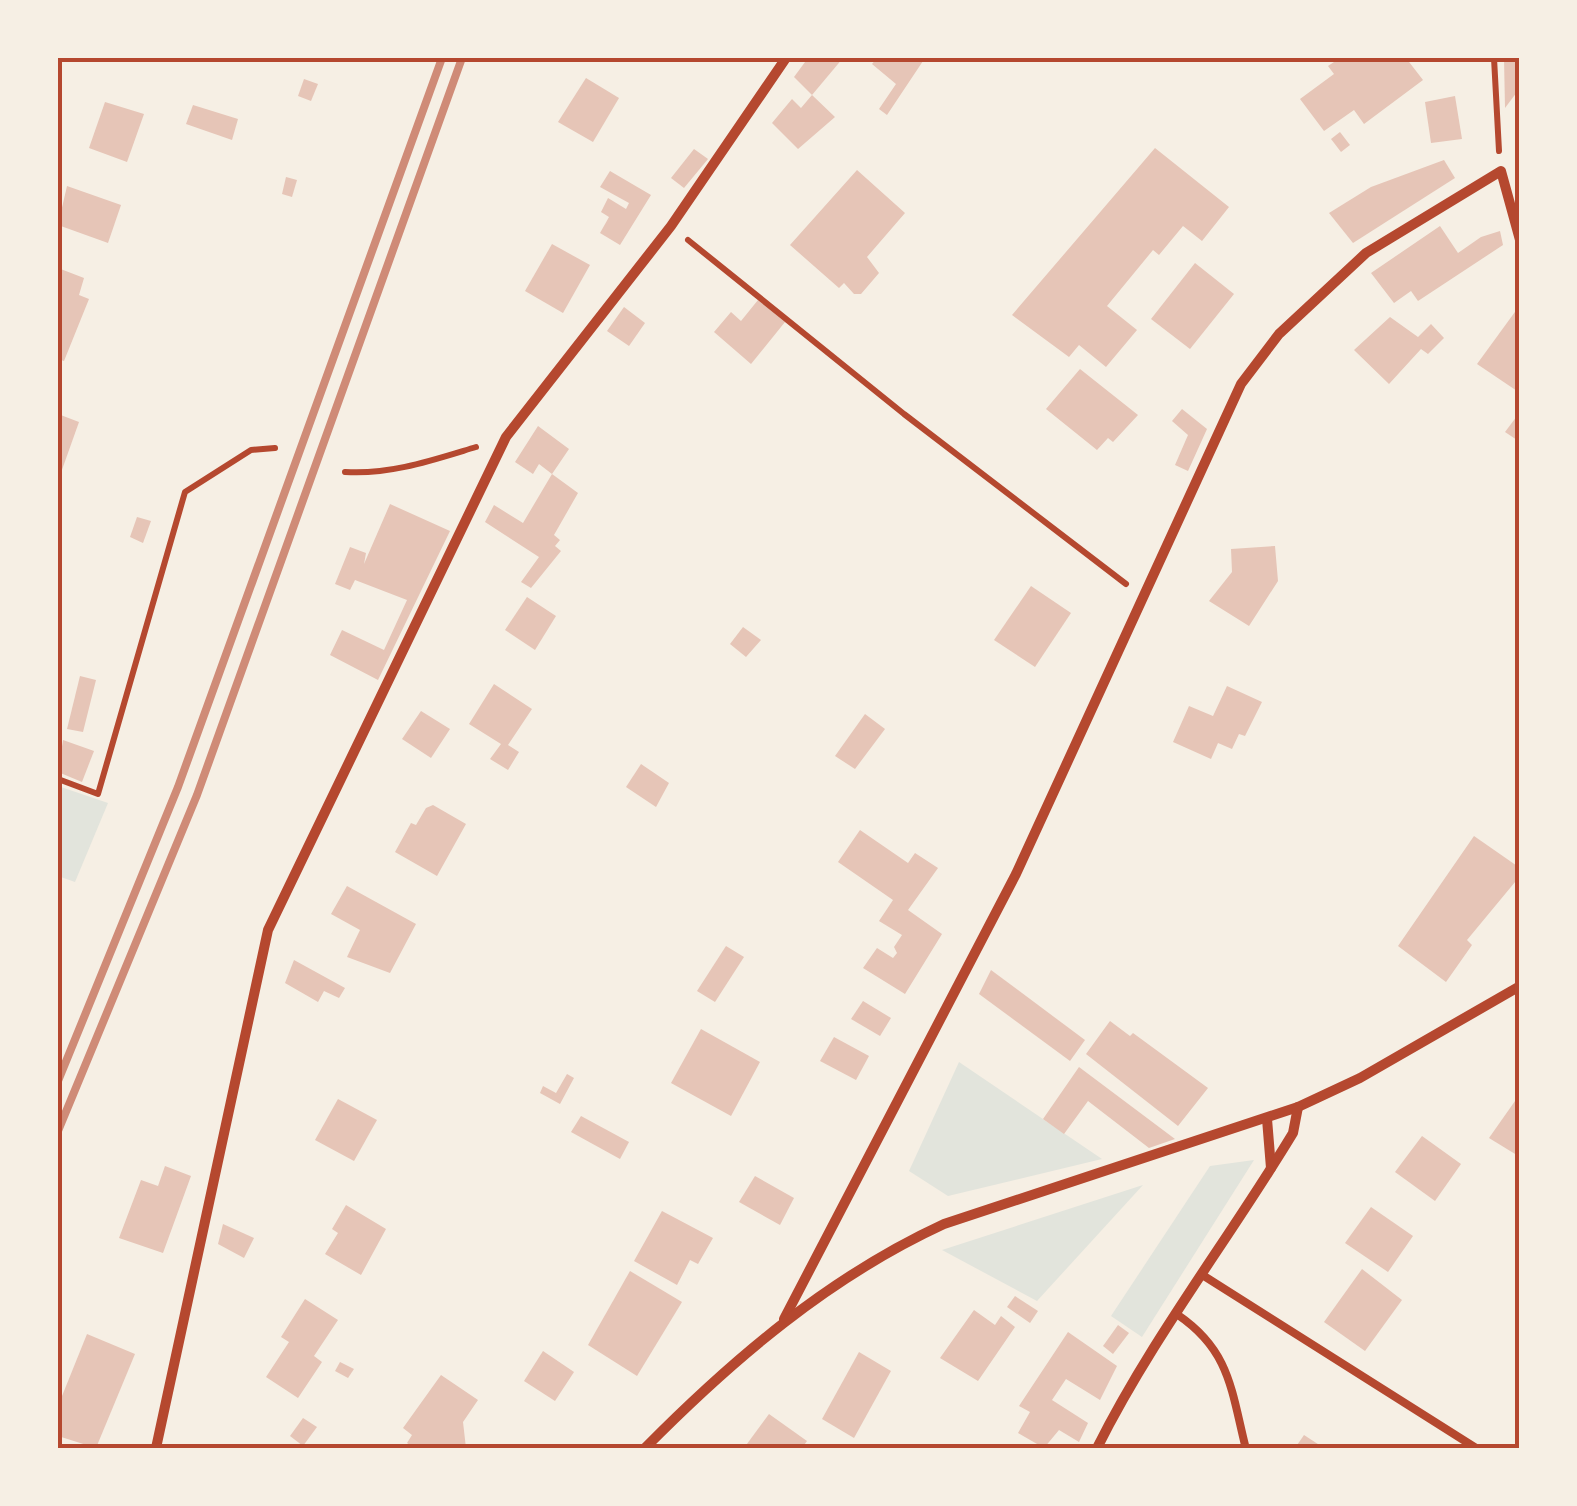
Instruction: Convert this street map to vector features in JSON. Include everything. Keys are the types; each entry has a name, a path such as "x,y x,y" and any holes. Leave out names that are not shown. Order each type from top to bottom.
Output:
{"street":[{"path":"156,1448 268,930 506,438 671,226 786,58"},
{"path":"784,1319 1016,874 1242,384 1278,334 1366,253 1501,171 1520,240"},
{"path":"645,1448 702,1390 784,1319 944,1224 1298,1107 1360,1078 1520,986"},
{"path":"1096,1448 1132,1379 1204,1276 1293,1133 1298,1107"},
{"path":"1267,1119 1271,1169"}],"lane":[{"path":"1204,1276 1476,1448"},
{"path":"1178,1315 1205,1334 1225,1367 1245,1445"}],"path":[{"path":"1494,58 1501,171"},
{"path":"671,226 904,414 1142,596"},
{"path":"345,472 368,474 412,466 506,438"},
{"path":"58,779 98,794 185,492 251,450 275,448"}],"shaded area":[{"path":"58,786 108,803 75,882 58,876"},
{"path":"959,1062 1102,1159 948,1196 909,1171"},
{"path":"1254,1160 1142,1337 1111,1316 1210,1166"},
{"path":"1143,1185 1037,1301 942,1250"}],"building":[{"path":"808,58 843,58 812,95 794,77"},
{"path":"877,58 925,58 887,115 879,109 896,84 872,64"},
{"path":"1340,58 1406,58 1423,80 1364,124 1354,110 1324,131 1300,99 1334,74 1328,66"},
{"path":"1504,58 1520,58 1520,88 1505,108"},
{"path":"586,78 619,98 593,142 558,122"},
{"path":"304,79 318,84 311,101 298,96"},
{"path":"812,95 835,117 798,149 772,123 792,99 801,108"},
{"path":"1455,96 1462,139 1431,143 1425,102"},
{"path":"105,102 144,114 127,162 89,148"},
{"path":"193,105 238,119 232,140 186,124"},
{"path":"1340,132 1350,145 1341,152 1331,139"},
{"path":"1155,148 1229,207 1202,241 1183,226 1159,255 1153,250 1107,306 1137,330 1106,367 1079,345 1069,357 1012,315"},
{"path":"694,149 708,159 684,188 671,178"},
{"path":"1444,160 1455,178 1353,243 1329,213 1371,187"},
{"path":"857,170 905,213 867,257 879,273 861,294 854,294 844,283 839,288 790,245"},
{"path":"610,171 651,195 620,245 600,233 609,217 601,212 608,198 626,209 629,203 600,187"},
{"path":"286,177 297,180 292,197 282,194"},
{"path":"67,186 121,205 108,243 58,225"},
{"path":"1440,226 1458,253 1481,237 1500,231 1503,245 1418,301 1411,291 1394,303 1371,273"},
{"path":"552,244 590,265 563,313 525,291"},
{"path":"1195,263 1234,294 1190,349 1151,319"},
{"path":"58,268 84,278 79,295 89,299 64,361 58,359"},
{"path":"758,300 785,322 751,364 714,332 731,312 741,321"},
{"path":"1520,305 1520,393 1477,364"},
{"path":"624,307 645,323 629,346 607,331"},
{"path":"1390,317 1418,337 1431,324 1444,338 1428,354 1421,349 1389,384 1354,350"},
{"path":"1080,369 1138,415 1113,442 1108,438 1097,450 1046,409"},
{"path":"1182,409 1207,429 1188,471 1175,465 1188,435 1172,421"},
{"path":"1520,412 1520,442 1505,432"},
{"path":"58,414 79,422 58,481"},
{"path":"538,426 569,449 552,474 539,464 533,474 515,462"},
{"path":"552,474 578,493 554,535 560,540 555,546 561,551 531,588 521,582 539,557 485,522 494,505 523,523"},
{"path":"390,504 450,531 378,680 330,655 342,630 384,650 407,600 355,580 350,590 335,584 350,547 366,553 364,564"},
{"path":"137,517 151,521 143,543 130,537"},
{"path":"1275,546 1278,581 1249,626 1209,601 1232,572 1231,549"},
{"path":"1031,586 1071,613 1035,667 994,640"},
{"path":"527,597 556,616 535,650 505,630"},
{"path":"743,627 761,640 746,657 730,644"},
{"path":"80,676 96,680 83,732 67,729"},
{"path":"494,684 532,709 508,745 519,752 508,770 490,759 501,744 469,724"},
{"path":"1227,686 1262,702 1245,736 1239,734 1232,749 1218,743 1211,759 1173,742 1189,706 1213,716"},
{"path":"421,711 450,729 431,758 402,739"},
{"path":"865,714 885,729 855,769 835,756"},
{"path":"63,740 94,751 82,782 58,772"},
{"path":"641,764 669,783 656,807 626,787"},
{"path":"433,805 466,824 437,876 395,852 411,823 416,825 426,808"},
{"path":"860,830 908,863 915,853 938,868 908,910 942,934 905,994 863,968 877,948 893,958 897,953 894,947 902,935 879,921 893,900 838,862"},
{"path":"1474,836 1520,868 1520,876 1467,940 1472,945 1446,982 1398,946"},
{"path":"347,886 416,924 390,973 347,957 360,930 331,914"},
{"path":"726,946 744,957 715,1002 697,991"},
{"path":"294,960 345,988 339,998 324,991 318,1002 285,983"},
{"path":"991,970 1085,1040 1070,1061 979,994"},
{"path":"863,1001 891,1018 880,1036 851,1019"},
{"path":"1110,1021 1130,1036 1133,1033 1208,1088 1178,1126 1086,1054"},
{"path":"701,1029 760,1062 731,1116 671,1083"},
{"path":"834,1037 869,1056 856,1080 820,1061"},
{"path":"1079,1067 1175,1139 1149,1148 1088,1101 1064,1134 1043,1119"},
{"path":"567,1074 574,1078 560,1104 540,1093 543,1086 556,1093"},
{"path":"338,1099 377,1120 354,1161 315,1140"},
{"path":"1515,1101 1520,1104 1520,1157 1489,1138"},
{"path":"581,1116 629,1142 620,1159 571,1132"},
{"path":"1422,1136 1461,1164 1435,1201 1395,1172"},
{"path":"165,1166 191,1176 163,1253 119,1238 141,1180 158,1186"},
{"path":"755,1176 794,1198 780,1225 739,1202"},
{"path":"346,1205 386,1229 361,1275 325,1254 338,1233 332,1229"},
{"path":"1371,1207 1413,1236 1388,1272 1345,1243"},
{"path":"662,1211 713,1238 698,1264 690,1260 677,1285 634,1261"},
{"path":"223,1224 254,1238 244,1258 218,1244"},
{"path":"1362,1269 1402,1300 1365,1351 1324,1322"},
{"path":"630,1271 682,1302 637,1376 588,1345"},
{"path":"1015,1296 1038,1311 1030,1323 1007,1307"},
{"path":"305,1299 338,1320 314,1356 322,1362 298,1398 266,1377 289,1342 281,1337"},
{"path":"974,1310 995,1325 1001,1316 1015,1327 978,1381 940,1358"},
{"path":"1118,1325 1129,1333 1113,1354 1103,1346"},
{"path":"1068,1332 1117,1366 1100,1400 1066,1379 1052,1400 1088,1423 1079,1442 1059,1430 1044,1448 1018,1433 1030,1412 1019,1406"},
{"path":"87,1334 135,1354 96,1448 58,1436 58,1406"},
{"path":"543,1351 574,1372 555,1401 524,1381"},
{"path":"859,1352 891,1371 854,1438 822,1419"},
{"path":"340,1362 354,1369 348,1378 335,1371"},
{"path":"441,1375 478,1400 463,1422 466,1448 414,1448 407,1443 412,1435 403,1428"},
{"path":"769,1414 807,1441 802,1448 744,1448"},
{"path":"303,1418 317,1427 303,1446 290,1436"},
{"path":"1304,1435 1324,1448 1295,1448"}],"railway":[{"path":"58,1081 178,787 442,58"},
{"path":"58,1131 197,795 462,58"}]}
